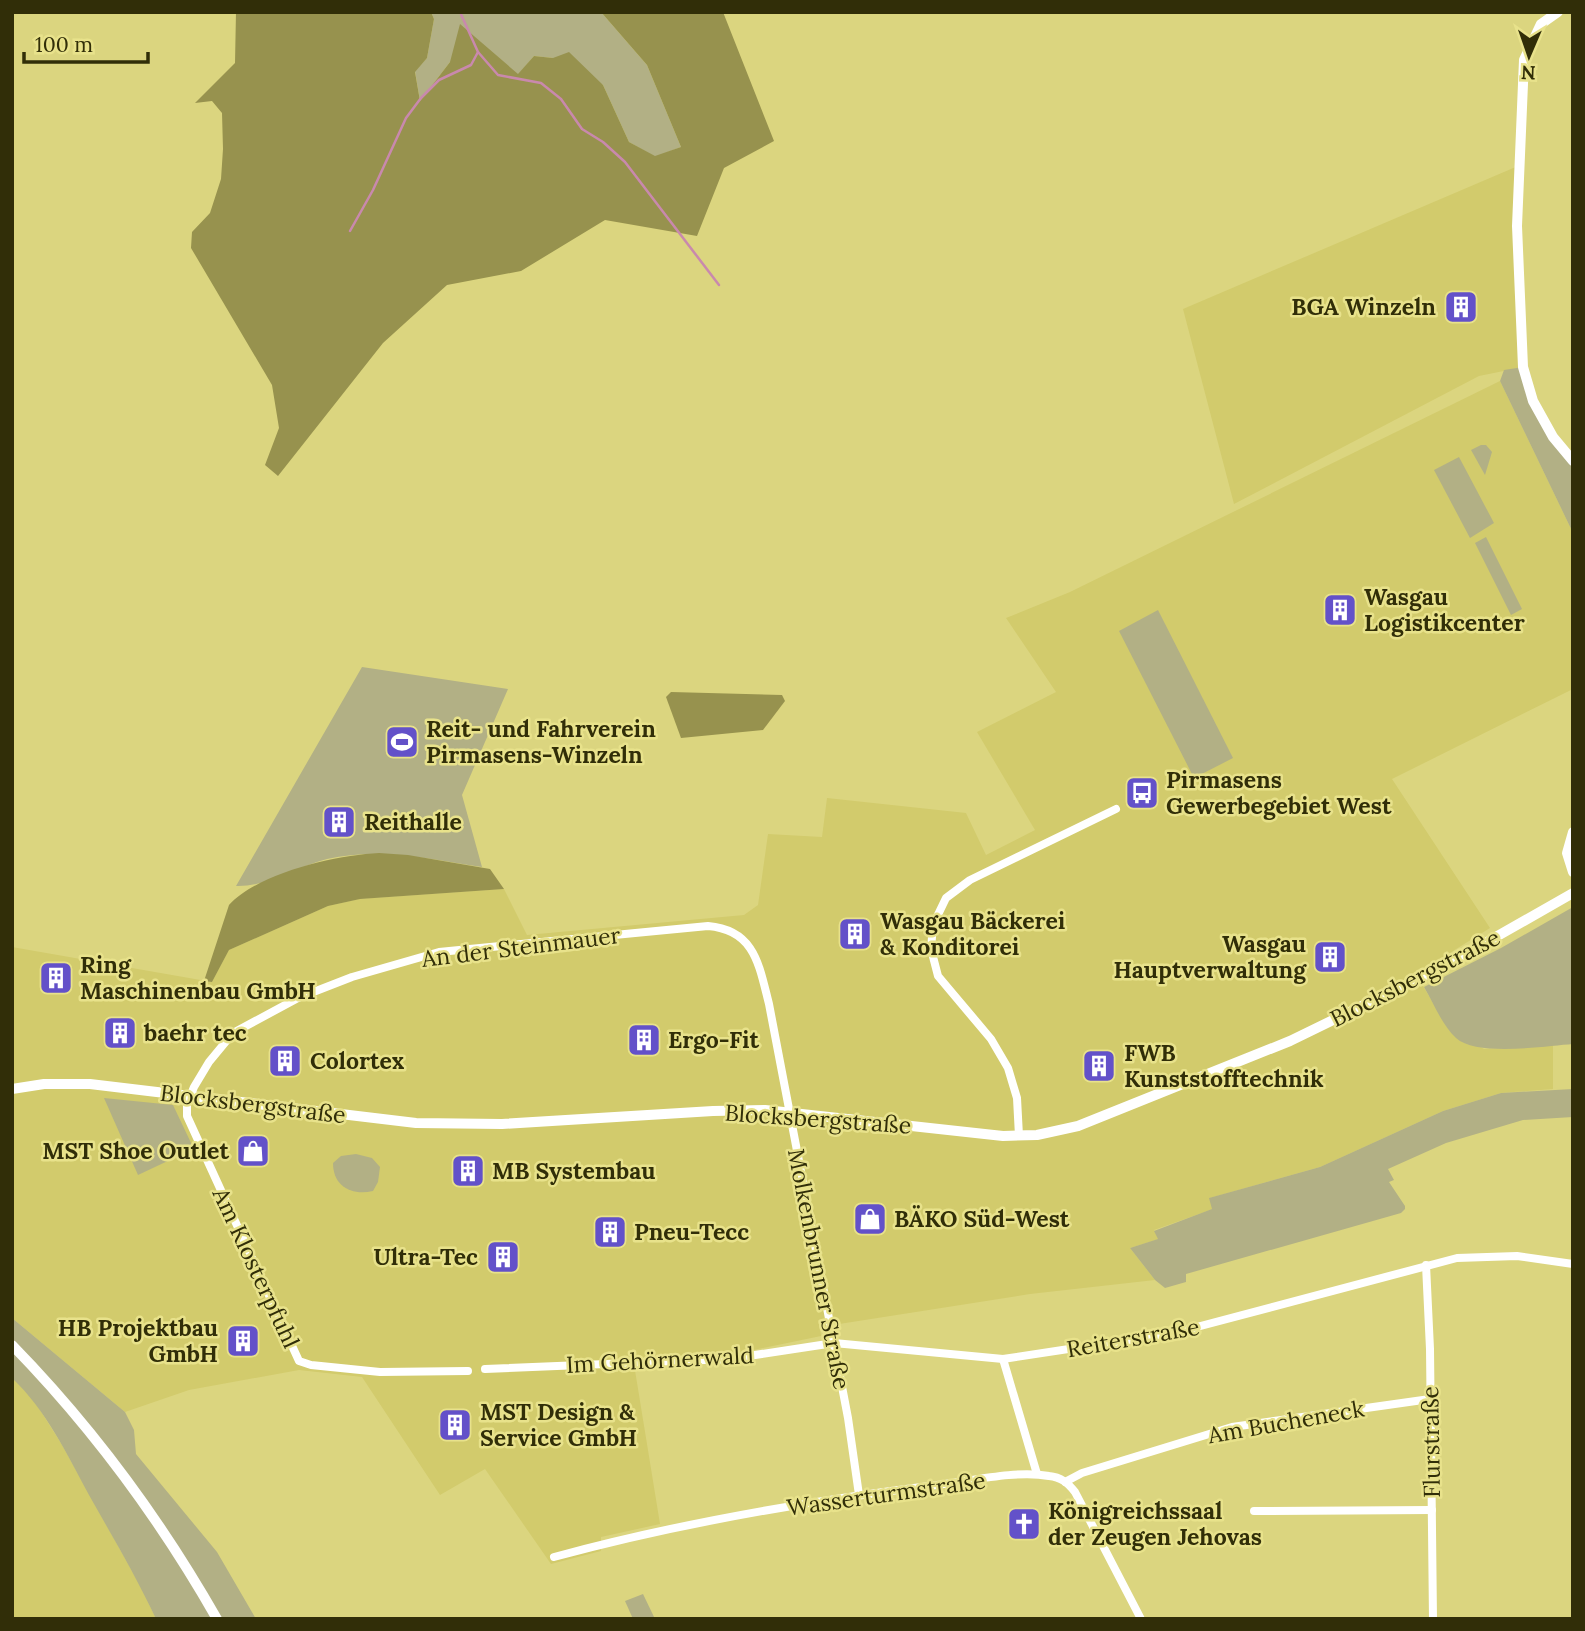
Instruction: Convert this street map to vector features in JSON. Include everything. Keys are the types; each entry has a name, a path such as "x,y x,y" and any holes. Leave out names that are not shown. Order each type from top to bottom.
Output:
{"main road":[{"name":"Blocksbergstraße","path":"12,1089 44,1084 90,1084 391,1121 449,1125 724,1111 788,1112 1019,1136 1055,1132 1078,1126 1290,1041 1450,963 1573,893"},
{"path":"12,1345 53,1388 115,1463 162,1529 217,1619"}],"street":[{"path":"1558,12 1541,24 1524,60 1517,226 1523,367 1533,401 1553,437 1573,461"},
{"path":"1019,1136 1017,1098 1008,1068 991,1039 939,976 931,949 933,925 946,898 970,880 1116,809"},
{"path":"1573,832 1567,853 1573,872"},
{"name":"An der Steinmauer","path":"190,1096 209,1062 233,1033 298,998 376,969 439,952 525,942 708,926 731,930"},
{"name":"Molkenbrunner Straße","path":"731,930 739,935 754,953 769,1004 848,1418 859,1495"},
{"name":"Am Klosterpfuhl","path":"190,1096 186,1109 188,1122 299,1361 311,1365 380,1372 468,1371"},
{"name":"Reiterstraße","path":"834,1343 1003,1359 1183,1331 1457,1258 1517,1256 1573,1264"},
{"name":"Flurstraße","path":"1426,1265 1433,1619"},
{"name":"Im Gehörnerwald","path":"485,1369 729,1360 834,1343"},
{"path":"1003,1359 1037,1474"},
{"name":"Am Bucheneck","path":"1065,1482 1082,1473 1232,1427 1430,1399"},
{"name":"Wasserturmstraße","path":"554,1557 658,1531 859,1495 1037,1474 1065,1482"},
{"path":"1065,1482 1075,1492 1141,1619"},
{"path":"1255,1511 1432,1510"}],"shaded area":[{"path":"236,12 431,12 434,19 427,58 415,72 420,101 450,62 460,24 518,74 534,56 553,58 569,52 603,85 629,142 655,156 681,147 647,65 601,12 723,12 774,141 724,168 697,236 605,220 521,271 447,285 383,343 278,476 265,465 279,428 272,385 191,248 192,232 210,213 221,179 223,149 222,113 212,101 195,103 235,63"},
{"path":"431,12 601,12 647,65 681,147 655,157 629,142 603,85 553,58 534,56 518,75 450,62 420,101 415,71 427,58 434,19"},
{"path":"1518,166 1523,367 1479,376 1234,504 1183,309"},
{"path":"1523,367 1533,401 1573,461 1573,533 1500,381 1504,370"},
{"path":"1500,381 1573,533 1573,689 1392,779 1490,928 1416,974 1447,1027 1484,1049 1553,1045 1553,1089 1501,1093 1443,1111 1320,1167 1210,1198 1213,1209 1154,1230 1159,1239 1130,1248 1155,1280 1030,1294 820,1327 821,1336 739,1353 633,1358 660,1524 601,1537 601,1551 551,1564 485,1469 440,1495 362,1377 299,1370 189,1390 125,1412 12,1318 12,947 212,982 229,950 328,906 359,899 504,889 527,935 744,915 758,905 768,834 822,837 827,798 966,813 986,855 1035,830 977,732 1056,692 1006,618 1070,592"},
{"path":"1486,445 1492,452 1485,475 1471,450"},
{"path":"1459,457 1494,523 1470,538 1434,470"},
{"path":"1486,537 1522,609 1511,615 1475,543"},
{"path":"1158,610 1233,758 1194,778 1119,631"},
{"name":"Reit- und Fahrverein Pirmasens-Winzeln","path":"362,667 508,689 462,795 482,867 424,858 366,854 327,859 271,880 236,886"},
{"path":"671,692 782,695 785,701 763,730 681,738 666,697"},
{"path":"379,853 408,855 490,869 504,889 360,899 328,906 229,950 212,982 204,981 229,905 242,894 278,875 299,868 342,857"},
{"path":"1573,907 1573,1044 1495,1049 1466,1044 1456,1038 1442,1021 1424,987"},
{"path":"1573,1089 1573,1117 1523,1120 1446,1143 1388,1169 1394,1180 1389,1182 1405,1206 1401,1213 1186,1274 1186,1282 1165,1288 1155,1280 1130,1248 1158,1239 1154,1231 1212,1209 1209,1198 1320,1167 1443,1111 1501,1093"},
{"path":"104,1098 173,1105 192,1145 189,1151 138,1175"},
{"path":"356,1154 372,1158 380,1167 378,1182 373,1191 357,1192 345,1188 336,1178 333,1163 341,1156"},
{"path":"12,1318 125,1412 134,1430 136,1454 217,1552 256,1619 156,1619 55,1433 35,1404 12,1378"},
{"path":"12,1378 30,1394 62,1445 156,1619 12,1619"},
{"path":"643,1594 655,1619 633,1619 625,1601"}],"waterway":[{"path":"460,12 478,52 498,75 541,83 561,99 582,129 603,142 625,162 719,285"},
{"path":"350,231 373,190 406,118 439,80 471,65 478,52"}],"place":[{"name":"BGA Winzeln","path":"1461,307"},
{"name":"Wasgau Logistikcenter","path":"1340,610"},
{"name":"Reit- und Fahrverein Pirmasens-Winzeln","path":"402,742"},
{"name":"Pirmasens Gewerbegebiet West","path":"1142,793"},
{"name":"Reithalle","path":"339,822"},
{"name":"Wasgau Bäckerei & Konditorei","path":"855,934"},
{"name":"Wasgau Hauptverwaltung","path":"1330,957"},
{"name":"Ring Maschinenbau GmbH","path":"56,978"},
{"name":"baehr tec","path":"120,1033"},
{"name":"Ergo-Fit","path":"644,1040"},
{"name":"Colortex","path":"285,1061"},
{"name":"FWB Kunststofftechnik","path":"1099,1066"},
{"name":"MST Shoe Outlet","path":"253,1151"},
{"name":"MB Systembau","path":"468,1171"},
{"name":"BÄKO Süd-West","path":"870,1219"},
{"name":"Pneu-Tecc","path":"610,1232"},
{"name":"Ultra-Tec","path":"503,1257"},
{"name":"HB Projektbau GmbH","path":"243,1341"},
{"name":"MST Design & Service GmbH","path":"455,1425"},
{"name":"Königreichssaal der Zeugen Jehovas","path":"1024,1524"}]}
